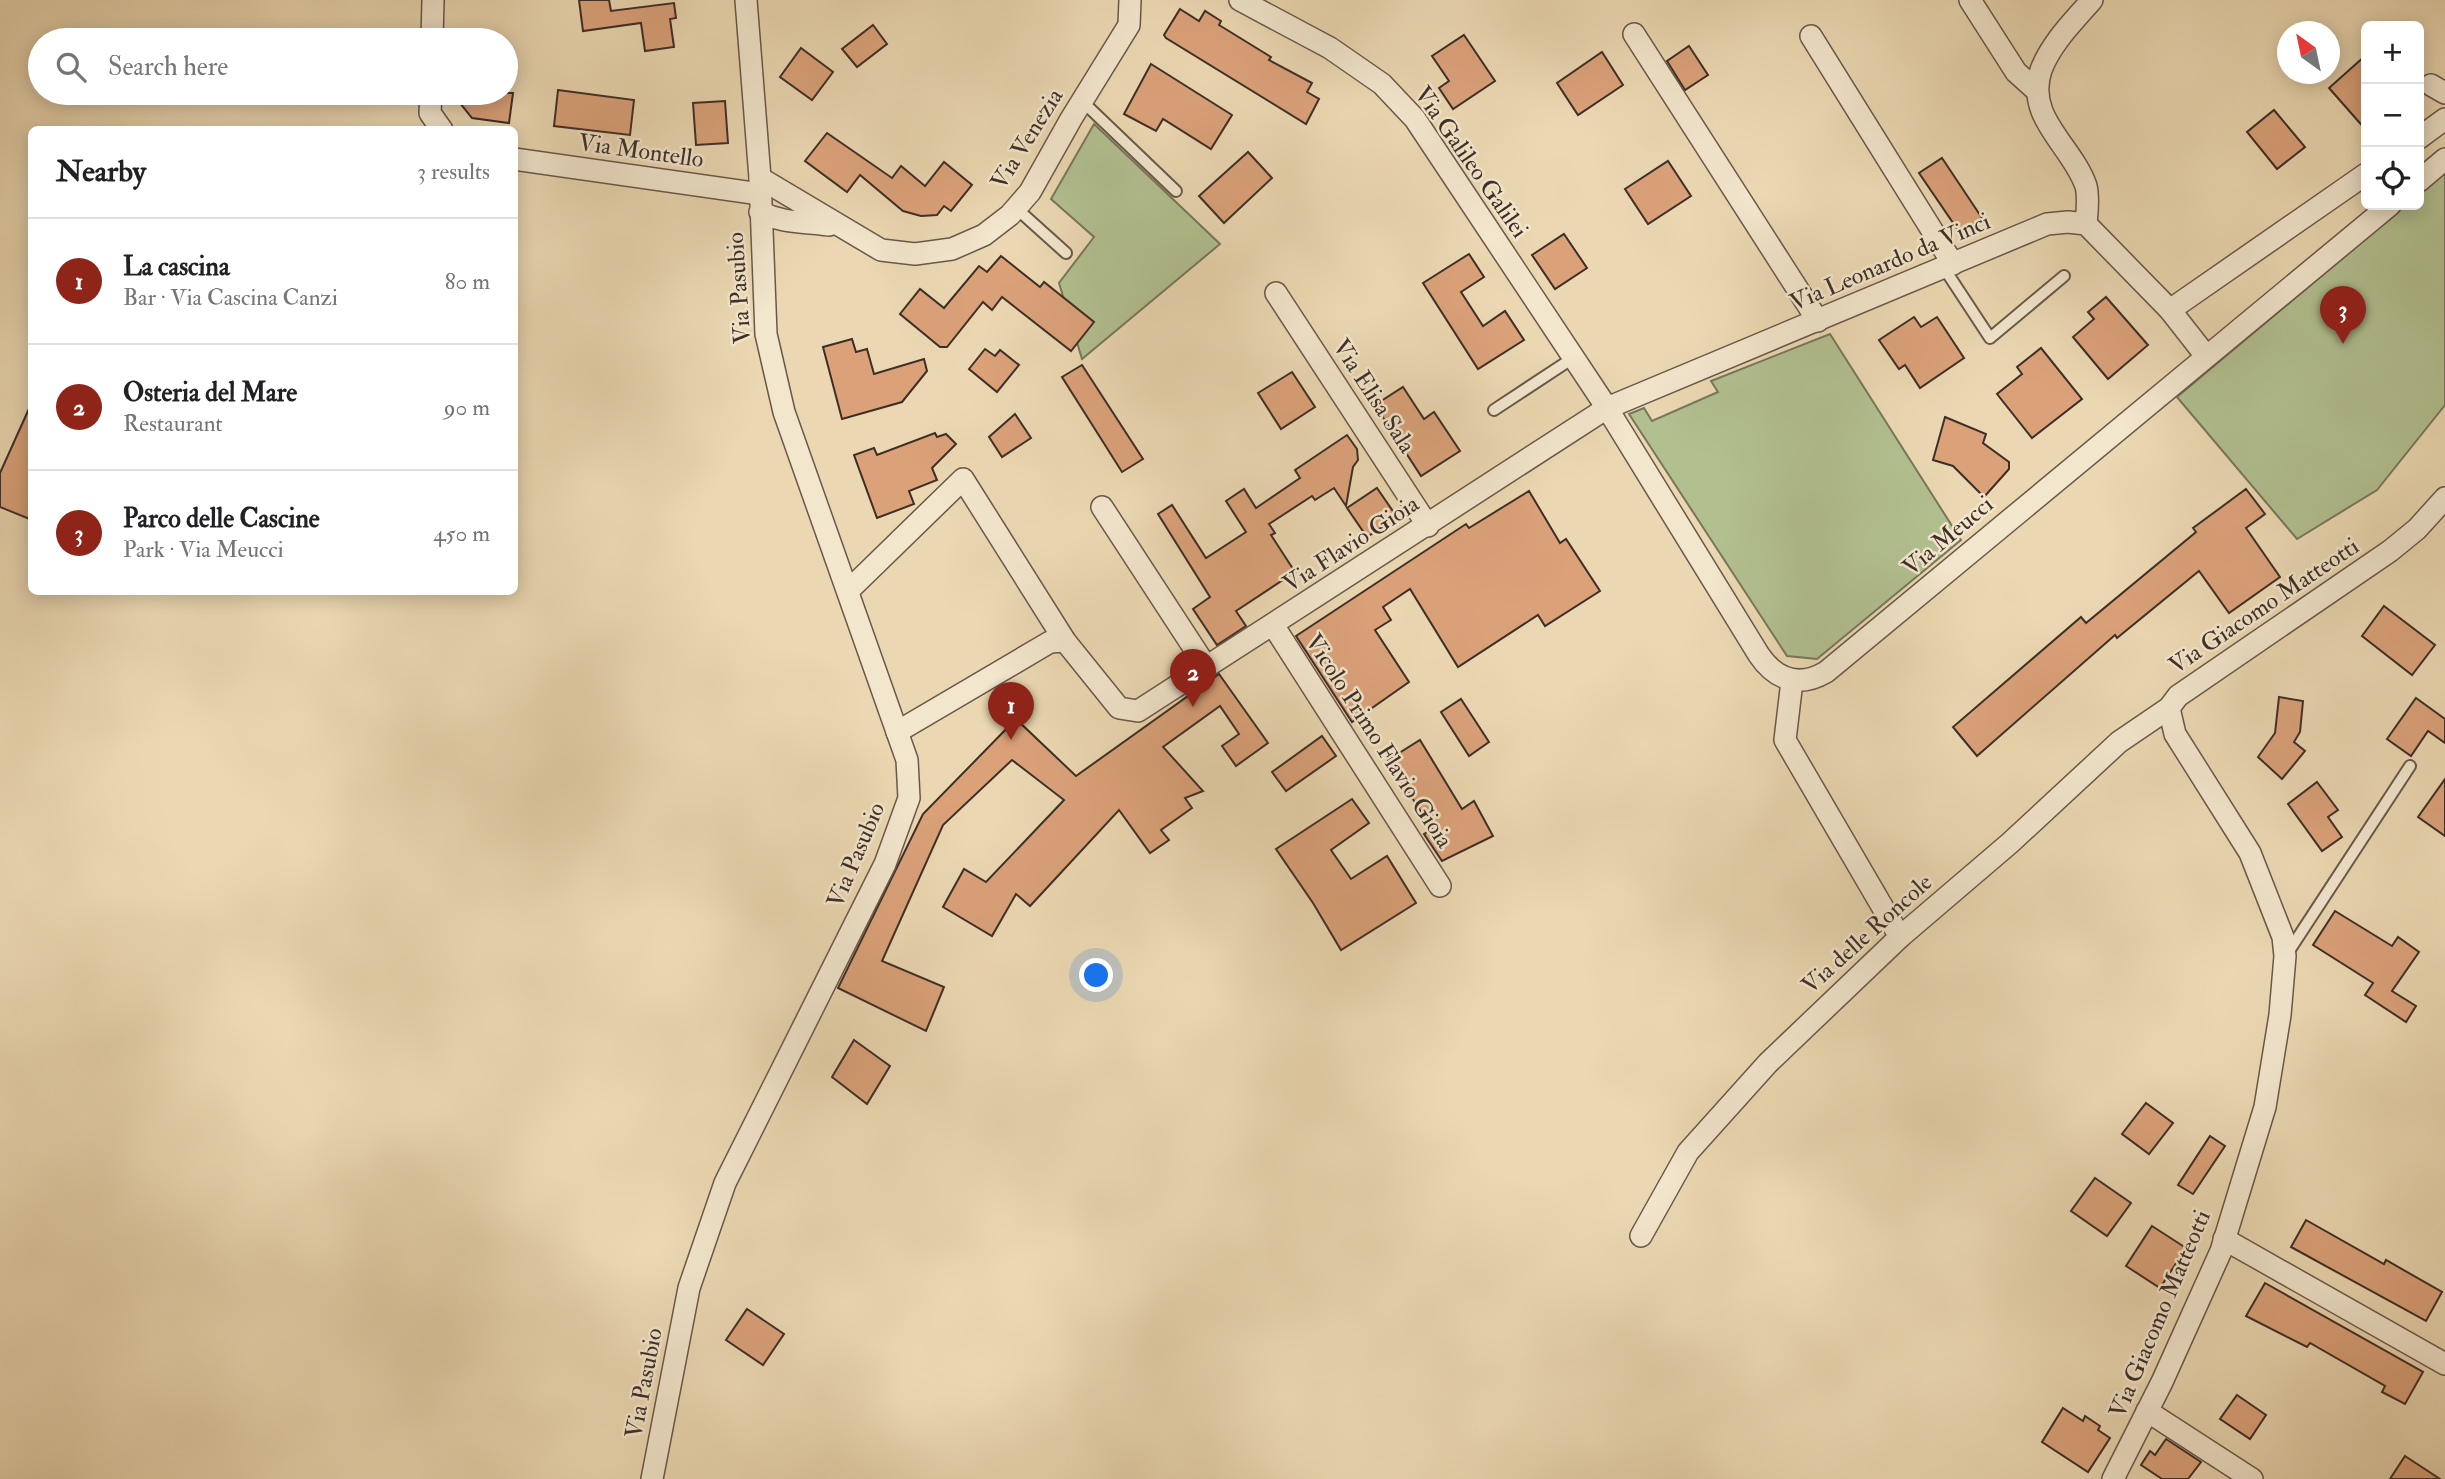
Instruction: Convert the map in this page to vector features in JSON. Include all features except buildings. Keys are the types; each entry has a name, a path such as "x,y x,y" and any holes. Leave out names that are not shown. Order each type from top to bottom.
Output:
{"street":[{"path":"432,28 433,0"},
{"name":"Via Pasubio","path":"652,1479 689,1288 725,1183 885,864 909,798 907,760 784,412 765,334 760,195 746,0"},
{"name":"Via Venezia","path":"760,195 841,227 881,250 915,254 952,249 984,235 1016,208 1030,192 1082,100 1129,26 1130,0"},
{"name":"Via Galileo Galilei","path":"1240,0 1330,48 1382,84 1415,119 1606,408"},
{"path":"1970,0 2016,72 2036,90"},
{"path":"2092,0 2054,45 2042,68 2036,90 2043,115 2086,187 2086,224 2169,310 2206,356"},
{"path":"1634,34 1818,321"},
{"path":"1811,36 1948,266"},
{"path":"2424,134 2445,119"},
{"path":"2424,177 2445,159"},
{"name":"Via Montello","path":"518,160 760,195"},
{"path":"2169,310 2361,177"},
{"name":"Via Venezia","path":"760,195 780,222 803,221 841,227"},
{"name":"Via Meucci","path":"1792,681 1808,681 1826,673 2384,210"},
{"name":"Via Leonardo da Vinci","path":"1606,408 2047,224 2086,224"},
{"name":"Via Elisa Sala","path":"1276,293 1428,526"},
{"path":"1606,408 1759,655 1777,675 1792,681 1785,740 1900,937"},
{"name":"Via Flavio Gioia","path":"1065,641 1119,708 1138,711 1428,526 1606,408"},
{"path":"849,590 963,479 1065,641 1050,642 897,732"},
{"name":"Via Giacomo Matteotti","path":"2119,1477 2224,1239 2265,1107 2280,1015 2285,956 2283,937 2250,853 2175,734 2169,708 2178,696 2390,551 2417,528 2445,498"},
{"path":"1102,506 1207,668"},
{"name":"Vicolo Primo Flavio Gioia","path":"1273,625 1440,886"},
{"name":"Via delle Roncole","path":"1641,1236 1688,1152 1768,1063 1900,937 2010,842 2119,742 2169,708"},
{"path":"2224,1239 2445,1364"},
{"path":"2147,1411 2252,1479"}],"lane":[{"path":"1082,100 1176,191"},
{"path":"1016,208 1066,253"},
{"path":"1948,266 1990,338 2064,276"},
{"path":"1494,410 1573,358"},
{"path":"2285,956 2410,766"}],"green space":[{"path":"1094,124 1220,244 1082,359 1059,283 1094,237 1051,199"},
{"path":"2445,171 2445,405 2377,490 2297,539 2177,397 2400,210 2424,210 2424,190"},
{"path":"1830,334 1961,540 1817,659 1787,656 1629,414 1644,408 1652,421 1718,392 1711,381"}],"place":[{"name":"Parco delle Cascine","path":"2343,344"},
{"name":"Osteria del Mare","path":"1193,707"},
{"name":"La cascina","path":"1011,740"}]}
